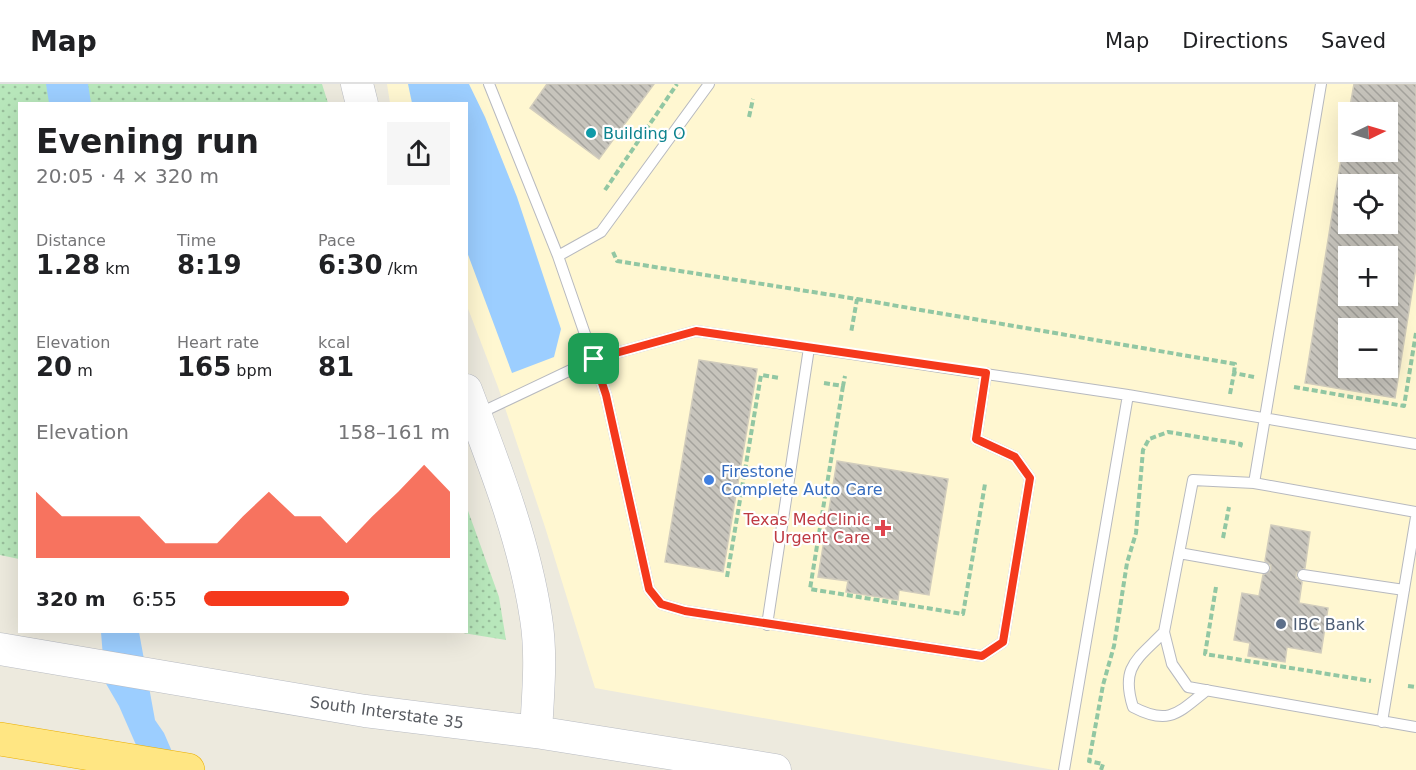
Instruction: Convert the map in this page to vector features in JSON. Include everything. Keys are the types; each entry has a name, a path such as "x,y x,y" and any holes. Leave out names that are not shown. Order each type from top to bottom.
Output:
{"highway":[{"path":"9,740 189,770"}],"main road":[{"path":"357,84 362,102"},
{"path":"471,402 522,548 536,619 540,677 536,732"},
{"name":"South Interstate 35","path":"4,650 364,711 536,732 776,770"}],"lane":[{"path":"489,84 558,256 606,395 649,589 661,604 685,611 767,625 982,656 1003,642 1030,478 1015,457 976,439 986,373"},
{"path":"558,256 601,232 709,84"},
{"path":"1254,483 1321,84"},
{"path":"471,402 594,359 696,331 986,373 1416,444"},
{"path":"767,625 809,348"},
{"path":"1064,770 1128,396"},
{"path":"1416,512 1254,483 1193,480 1164,632 1172,664 1188,687 1416,727"},
{"path":"1382,722 1416,517"},
{"path":"1179,553 1264,568"},
{"path":"1303,575 1404,590"},
{"path":"1164,632 1128,672 1127,687 1133,706 1151,716 1163,717 1179,713 1207,690"}],"path":[{"path":"600,199 677,84"},
{"path":"749,117 753,99"},
{"path":"613,252 617,261 857,299 1235,364 1230,394"},
{"path":"851,333 857,299"},
{"path":"1294,387 1404,406 1416,333"},
{"path":"1234,373 1260,378"},
{"path":"727,577 761,375 780,378"},
{"path":"845,376 810,589 963,614 984,484"},
{"path":"824,383 843,386"},
{"path":"1101,770 1103,764 1089,761 1103,685 1114,646 1127,563 1136,533 1143,450 1149,439 1168,432 1240,444 1239,456"},
{"path":"1223,538 1228,507"},
{"path":"1216,587 1205,654 1371,681"},
{"path":"1408,686 1416,687"}],"shaded area":[{"path":"387,84 1416,84 1416,770 1054,770 595,688 498,387 468,309 468,102 390,102"}],"green space":[{"path":"0,84 322,84 328,102 18,102 18,559 0,555"},
{"path":"468,511 499,597 506,640 463,633 468,633"}],"water":[{"path":"46,84 88,84 91,102 49,102"},
{"path":"408,84 469,84 485,117 517,197 561,329 554,357 512,373 468,255 468,102 412,102"},
{"path":"101,633 139,633 155,720 164,733 180,770 147,770 119,706 105,682"}],"building":[{"name":"Building O","path":"547,84 654,84 599,159 530,108"},
{"path":"1354,84 1416,84 1416,267 1395,398 1305,383 1338,178 1338,234 1398,234 1398,174 1339,174 1341,162 1398,162 1398,102 1351,102"},
{"name":"Firestone Complete Auto Care","path":"699,360 757,369 723,572 665,562"},
{"name":"Texas MedClinic Urgent Care","path":"837,461 948,479 929,595 899,590 898,600 846,592 848,581 818,577"},
{"name":"IBC Bank","path":"1271,525 1310,532 1305,568 1296,573 1296,578 1302,582 1299,603 1328,608 1321,653 1287,647 1285,662 1248,656 1250,643 1234,640 1242,593 1259,596 1263,575 1271,570 1271,565 1265,561"}],"place":[{"name":"Building O","path":"591,133"},
{"name":"Firestone Complete Auto Care","path":"709,480"},
{"name":"Texas MedClinic Urgent Care","path":"883,528"},
{"name":"IBC Bank","path":"1281,624"}],"route":[{"path":"696,331 986,373 976,439 1015,457 1030,478 1003,642 982,656 767,625 685,611 661,604 649,589 606,395 594,359 696,331"}]}
